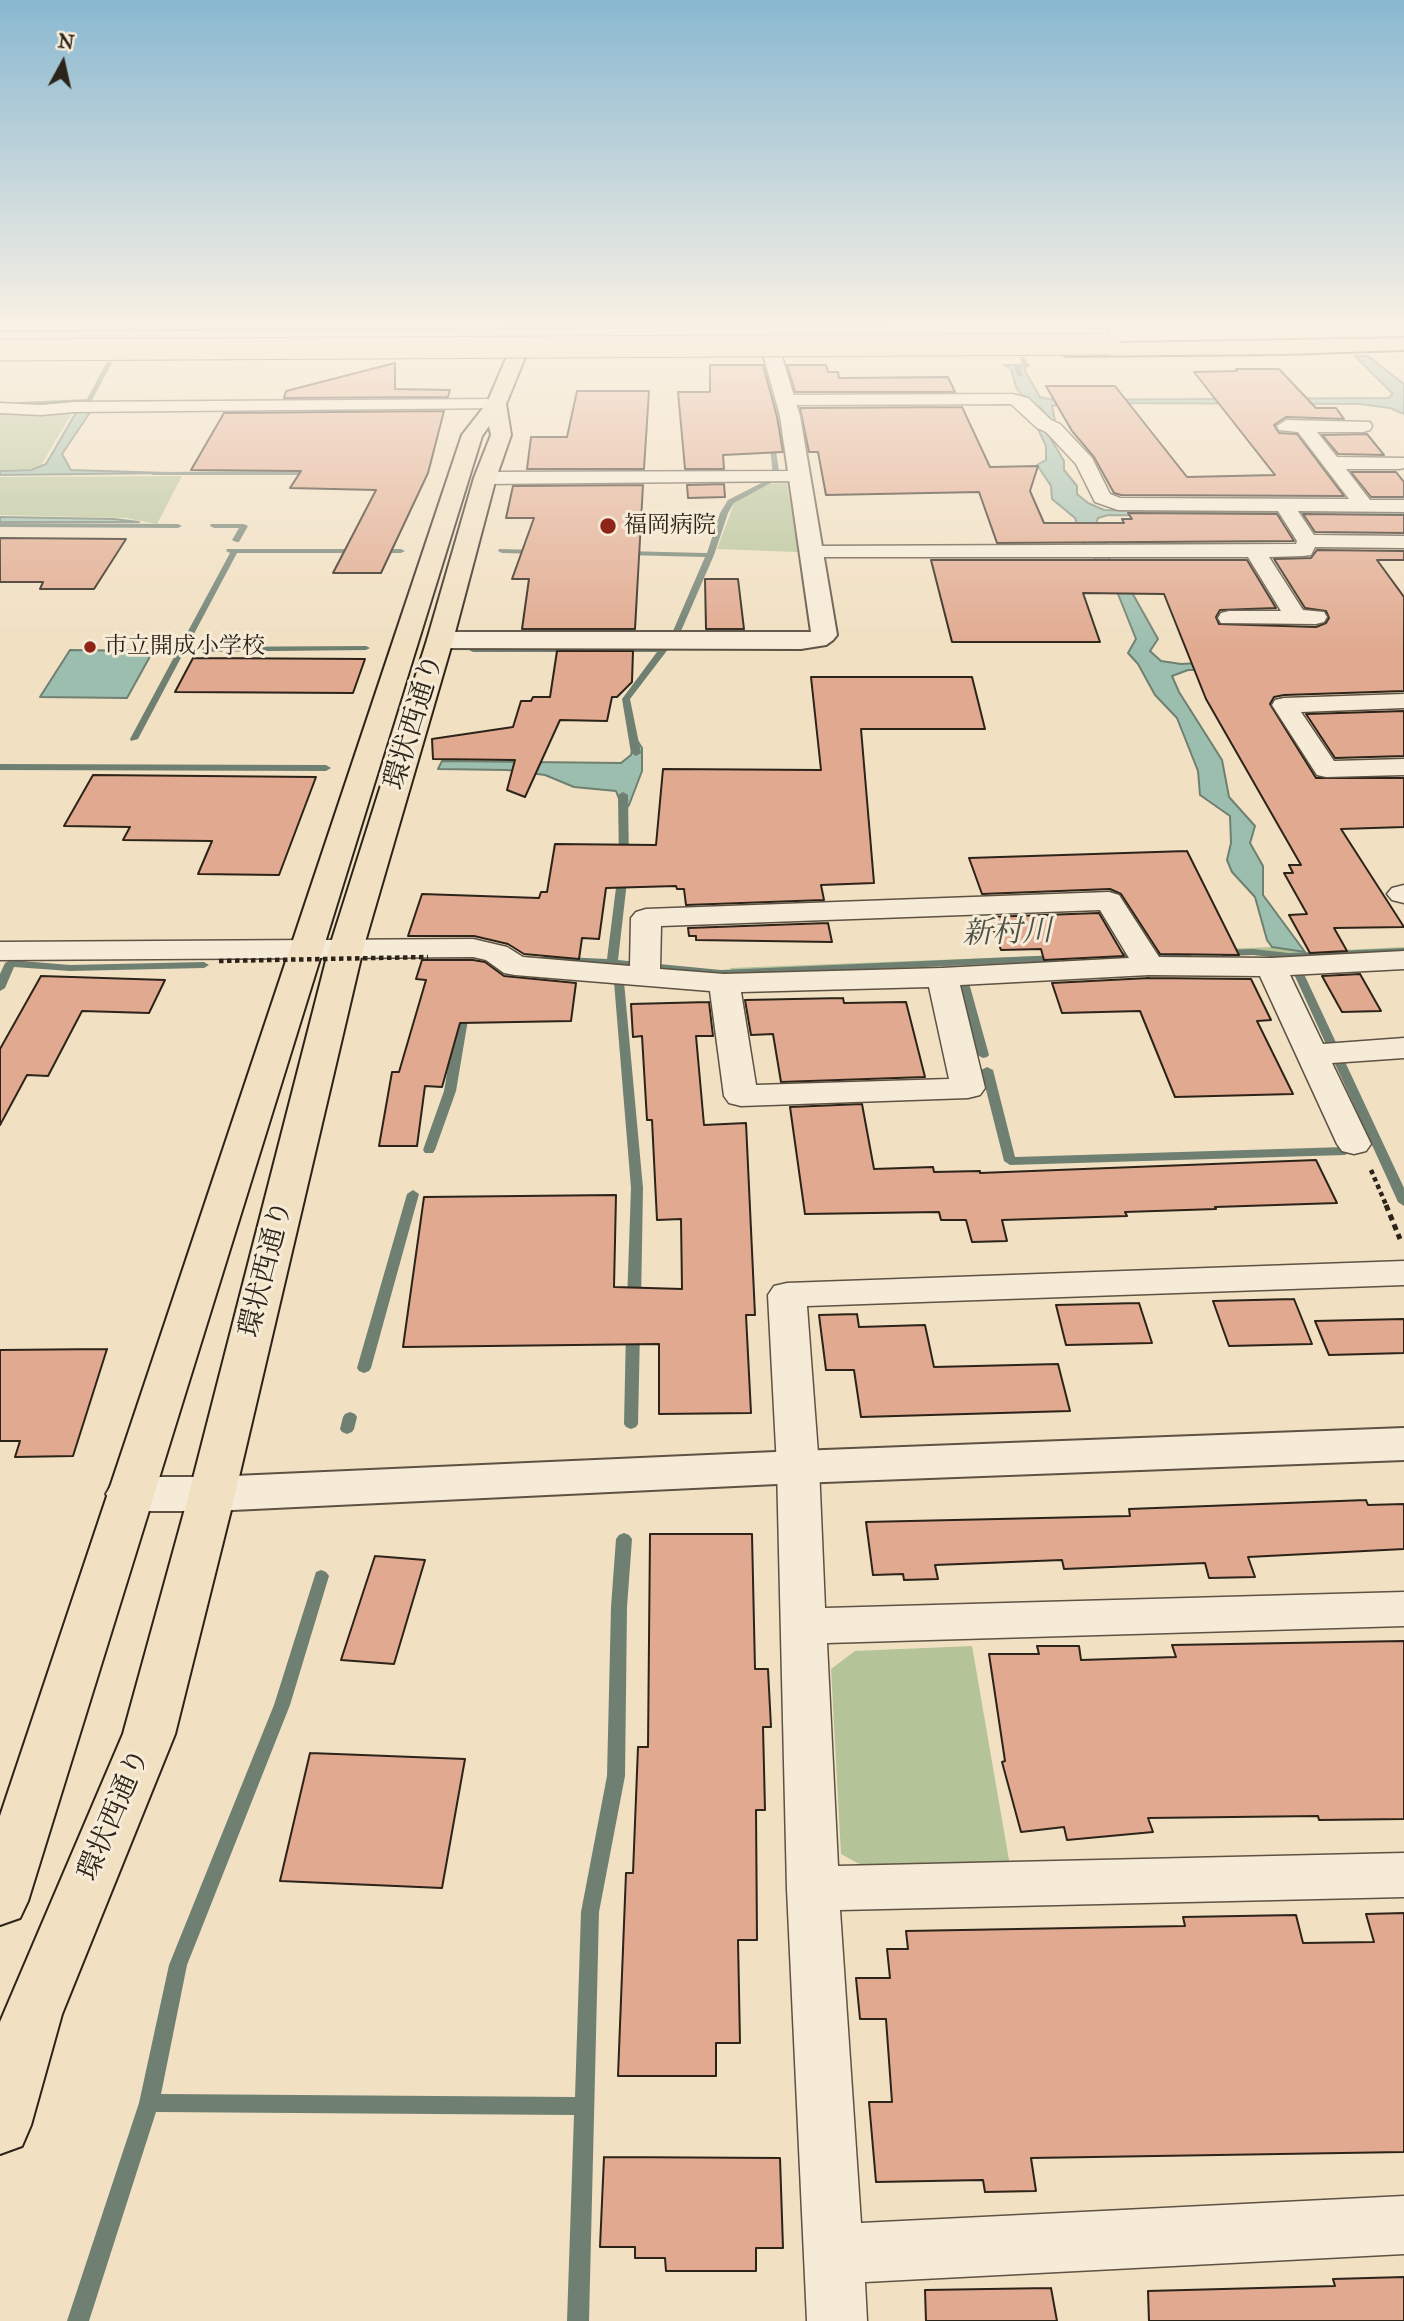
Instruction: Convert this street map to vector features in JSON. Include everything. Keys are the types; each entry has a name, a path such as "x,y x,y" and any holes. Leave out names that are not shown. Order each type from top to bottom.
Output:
{"highway":[{"name":"環状西通り","path":"0,1901 473,433"},
{"name":"環状西通り","path":"0,2125 32,2014 149,1734 212,1494 346,949 440,640 485,478 501,433"}],"street":[{"path":"440,640 817,640 824,635 811,552 793,477 790,433"},
{"path":"1057,433 1085,461 1102,498 1118,504 1288,511 1404,506"},
{"path":"1309,433 1364,506"},
{"path":"1331,463 1399,463"},
{"path":"485,478 793,477"},
{"path":"1288,511 1308,541"},
{"path":"811,552 1303,550 1308,541"},
{"path":"1308,541 1397,542 1404,561"},
{"path":"1229,618 1306,617 1255,551"},
{"path":"1404,701 1284,705 1326,768 1404,767"},
{"path":"633,970 646,918 1109,901 1143,957"},
{"path":"0,951 473,948 506,959 633,970 724,983 942,978 1143,957 1288,966 1404,960"},
{"path":"1288,966 1354,1144"},
{"path":"724,983 741,1096 968,1088 942,978"},
{"path":"1338,1052 1404,1048"},
{"path":"837,2321 813,1889 798,1467 787,1295 1404,1273"},
{"path":"130,1494 212,1494 798,1467 1404,1444"},
{"path":"803,1626 1404,1609"},
{"path":"813,1889 1404,1875"},
{"path":"834,2254 1404,2225"}],"path":[{"path":"219,961 428,957"},
{"path":"1354,1144 1364,1152 1404,1249"}],"shaded area":[{"path":"0,433 60,433 41,465 29,469 0,470"},
{"path":"64,433 76,433 62,454 71,470 169,473 0,475 0,471 31,470 46,464"},
{"path":"1040,433 1048,433 1064,461 1064,470 1077,486 1077,494 1088,503 1104,510 1242,513 1404,510 1404,519 1108,515 1098,518 1094,528 1105,541 1108,557 1130,589 1158,639 1150,651 1161,661 1181,664 1236,661 1232,670 1188,670 1172,676 1179,692 1222,760 1229,797 1255,826 1250,843 1263,866 1263,895 1305,952 1272,947 1267,940 1255,897 1232,872 1227,860 1231,843 1230,816 1200,795 1198,771 1177,718 1155,695 1138,664 1128,653 1136,639 1118,594 1100,576 1095,557 1084,545 1075,518 1052,499 1051,486 1037,465 1046,460 1046,446"},
{"path":"182,476 157,524 126,518 0,515 0,477"},
{"path":"787,483 798,552 717,549 735,501 769,484"},
{"path":"0,517 114,519 139,522 0,522"},
{"path":"70,650 153,651 127,698 40,697"},
{"path":"635,737 642,748 642,771 624,812 616,791 574,787 545,775 507,770 438,769 442,761 621,763 631,755"},
{"path":"1272,947 1305,952 1404,947 1404,955 1298,960 1248,954 735,977 730,968"},
{"path":"972,1646 1010,1866 870,1870 841,1854 831,1669 855,1651"}],"building":[{"path":"212,433 438,433 428,473 381,573 333,573 376,490 290,488 301,471 191,470"},
{"path":"568,433 646,433 644,469 527,469 531,437 567,437"},
{"path":"682,433 780,433 783,452 723,455 724,469 685,469"},
{"path":"805,433 974,433 990,467 1038,466 1030,491 1044,523 1124,523 1122,519 1132,519 1128,513 1277,514 1294,541 997,543 979,492 826,495 818,452 809,452"},
{"path":"1074,433 1152,433 1187,477 1275,475 1242,433 1297,434 1344,496 1121,495 1114,493 1094,457"},
{"path":"1367,434 1384,455 1338,454 1322,435"},
{"path":"1351,472 1396,472 1404,482 1404,497 1371,497"},
{"path":"724,484 725,497 688,498 687,485"},
{"path":"643,485 635,629 522,629 529,579 512,579 534,518 506,518 513,486"},
{"path":"1303,514 1404,515 1404,533 1315,532"},
{"path":"0,538 126,539 94,589 40,589 43,582 0,582"},
{"path":"1317,550 1404,551 1404,560 1377,560 1404,597 1404,691 1284,695 1274,697 1270,704 1316,778 1404,778 1404,827 1341,829 1404,927 1334,928 1347,951 1310,953 1289,915 1307,914 1284,873 1293,873 1289,865 1301,865 1206,699 1164,594 1083,593 1100,642 952,642 931,560 1247,560 1276,608 1220,610 1216,617 1219,624 1316,627 1326,623 1329,618 1326,611 1305,608 1274,559 1311,558"},
{"path":"705,579 738,579 744,629 706,629"},
{"path":"557,651 633,651 632,682 617,697 612,697 607,721 560,720 525,797 507,790 515,760 433,759 432,739 513,727 521,701 531,701 533,697 550,697"},
{"path":"193,658 365,659 353,693 175,692"},
{"path":"811,677 972,677 985,729 861,729 874,883 821,885 824,900 686,905 684,889 677,889 676,886 606,888 599,939 582,938 579,959 524,954 508,944 474,936 408,936 422,894 539,898 541,892 547,892 555,844 656,845 663,769 821,770"},
{"path":"1404,711 1404,756 1335,758 1306,714"},
{"path":"93,775 316,777 279,875 198,874 212,841 123,840 130,827 64,826"},
{"path":"1187,851 1239,955 1160,954 1121,894 1110,889 982,894 969,858"},
{"path":"1099,913 1124,956 1044,960 1041,949 1001,950 989,917"},
{"path":"828,923 832,942 696,940 696,936 689,936 688,928"},
{"path":"422,960 473,960 485,962 504,976 576,983 571,1021 460,1023 442,1087 425,1086 417,1146 379,1146 392,1072 399,1072 426,980 416,979"},
{"path":"1360,974 1381,1011 1342,1012 1322,976"},
{"path":"41,976 165,980 149,1013 82,1011 48,1076 27,1075 0,1125 0,1049"},
{"path":"1149,978 1251,979 1271,1020 1257,1021 1293,1094 1175,1097 1140,1011 1062,1013 1052,983"},
{"path":"843,998 844,1003 906,1002 925,1077 781,1082 773,1034 751,1035 745,1000"},
{"path":"709,1002 713,1036 696,1036 704,1125 746,1123 755,1315 746,1315 751,1413 659,1414 659,1344 403,1347 424,1197 616,1195 614,1287 682,1289 681,1219 657,1220 652,1120 647,1120 642,1036 633,1037 631,1004"},
{"path":"862,1104 874,1169 933,1167 934,1172 980,1173 1316,1160 1337,1203 1125,1212 1127,1216 1002,1220 1007,1241 972,1242 966,1220 941,1220 939,1212 805,1214 790,1107"},
{"path":"1294,1299 1312,1344 1229,1346 1213,1301"},
{"path":"1139,1303 1152,1343 1066,1345 1056,1305"},
{"path":"857,1314 859,1327 925,1325 934,1367 1058,1364 1070,1411 861,1417 854,1370 826,1370 819,1315"},
{"path":"1404,1319 1404,1353 1329,1355 1315,1321"},
{"path":"107,1349 73,1456 15,1457 20,1441 0,1441 0,1350"},
{"path":"1366,1500 1368,1505 1404,1504 1404,1549 1248,1557 1255,1577 1209,1578 1205,1563 1064,1569 1062,1560 935,1565 938,1579 904,1580 903,1574 873,1575 866,1522 1130,1516 1129,1509"},
{"path":"650,1534 752,1534 755,1669 768,1669 771,1727 763,1727 765,1810 756,1810 757,1940 738,1940 740,2043 716,2043 716,2076 618,2076 626,1873 633,1873 638,1747 648,1747"},
{"path":"375,1556 425,1560 394,1664 341,1660"},
{"path":"1404,1641 1404,1819 1319,1820 1318,1816 1148,1818 1153,1832 1067,1840 1064,1827 1021,1832 1002,1762 1005,1761 989,1654 1039,1654 1037,1646 1079,1646 1081,1660 1176,1657 1172,1645"},
{"path":"310,1753 465,1759 442,1888 280,1881"},
{"path":"1404,1913 1404,2152 1031,2158 1036,2191 985,2192 983,2180 876,2182 869,2102 892,2102 886,2019 860,2019 856,1978 890,1978 887,1949 908,1949 906,1931 1185,1926 1183,1917 1296,1915 1303,1943 1374,1942 1366,1914"},
{"path":"604,2157 780,2158 783,2248 756,2248 756,2271 666,2271 665,2258 635,2258 635,2247 600,2247"},
{"path":"1404,2277 1404,2321 1149,2321 1148,2291 1335,2286 1333,2279"},
{"path":"1051,2288 1057,2321 926,2321 925,2290"}],"waterway":[{"path":"710,555 724,513 731,502 777,478 771,437"},
{"path":"154,474 314,473"},
{"path":"0,525 178,526"},
{"path":"214,526 244,526 236,540"},
{"path":"230,551 358,551"},
{"path":"376,551 401,551"},
{"path":"502,551 538,552"},
{"path":"134,739 234,552"},
{"path":"623,553 710,555"},
{"path":"677,631 710,555"},
{"path":"183,650 366,648"},
{"path":"636,753 626,699 665,648"},
{"path":"473,650 663,650"},
{"path":"0,767 326,768"},
{"path":"612,963 624,864 623,795"},
{"name":"新村川","path":"1223,953 1253,952 1289,956 1404,951"},
{"name":"新村川","path":"1107,956 1187,954"},
{"name":"新村川","path":"612,963 721,973 1058,958"},
{"path":"544,959 612,963"},
{"path":"1293,961 1404,1202"},
{"path":"0,988 10,963 70,968 204,965"},
{"path":"612,963 619,982 637,1188 634,1302"},
{"path":"964,983 983,1055"},
{"path":"429,1150 450,1091 464,1008"},
{"path":"987,1070 1010,1161 1345,1151"},
{"path":"364,1368 413,1194"},
{"path":"631,1424 633,1330"},
{"path":"347,1429 350,1417"},
{"path":"578,2321 590,1912 616,1776 619,1607 624,1539"},
{"path":"149,2103 178,1965 282,1705 321,1576"},
{"path":"78,2321 149,2103"},
{"path":"149,2103 583,2106"}],"place":[{"name":"福岡病院","path":"608,526"},
{"name":"市立開成小学校","path":"90,647"}]}
